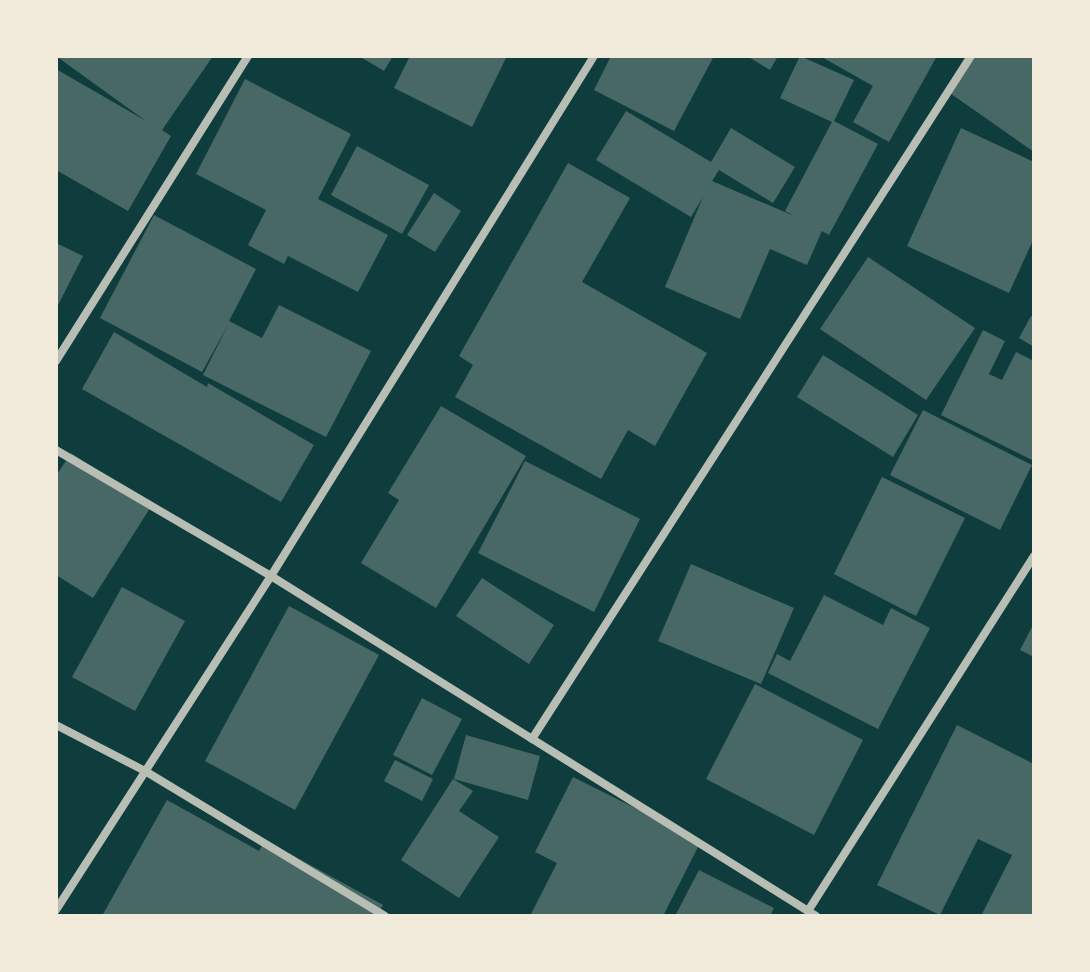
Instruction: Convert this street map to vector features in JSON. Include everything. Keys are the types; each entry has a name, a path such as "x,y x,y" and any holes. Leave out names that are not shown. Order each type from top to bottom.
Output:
{"street":[{"path":"56,361 248,56"},
{"path":"56,910 271,576 594,56"},
{"path":"532,739 971,56"},
{"path":"56,450 271,576 812,914 1034,556"},
{"path":"56,725 145,771 385,916"}],"building":[{"path":"56,56 213,56 162,130 171,136 128,211 56,170 56,69 146,121"},
{"path":"359,56 393,56 384,71"},
{"path":"410,56 507,56 472,127 394,88"},
{"path":"611,56 714,56 674,131 594,90"},
{"path":"747,56 778,56 770,70"},
{"path":"800,56 854,80 834,121 878,144 829,235 822,231 807,265 770,249 740,319 665,287 703,197 691,217 596,160 626,111 711,162 731,128 795,167 773,203 719,170 712,181 794,216 785,211 832,122 780,98"},
{"path":"820,56 937,56 889,142 853,122 873,86"},
{"path":"972,56 1034,56 1034,152 947,91"},
{"path":"245,79 351,134 318,199 388,235 358,292 288,256 284,264 248,245 266,210 196,174"},
{"path":"961,128 1034,162 1034,238 1009,293 907,246"},
{"path":"357,146 429,185 402,234 331,195"},
{"path":"568,163 630,198 582,282 707,353 655,446 628,430 601,479 455,397 473,365 459,356"},
{"path":"434,193 461,211 435,252 407,235"},
{"path":"154,215 256,269 229,321 262,338 279,305 371,351 326,437 203,375 228,325 202,372 100,318"},
{"path":"56,243 83,256 56,309"},
{"path":"868,257 975,328 926,400 820,329"},
{"path":"1031,316 1034,318 1034,347 1019,338"},
{"path":"983,330 1005,341 989,374 1002,380 1016,352 1034,361 1034,461 941,415"},
{"path":"114,332 314,445 281,502 82,389"},
{"path":"823,355 918,415 893,457 797,397"},
{"path":"441,406 526,456 436,608 361,563 399,500 388,493"},
{"path":"923,410 1032,465 1000,530 890,475"},
{"path":"71,453 152,505 93,598 56,575 56,476"},
{"path":"525,461 640,519 594,612 478,553"},
{"path":"882,477 965,518 916,616 834,574"},
{"path":"691,564 794,608 761,684 658,641"},
{"path":"482,578 554,625 529,664 456,616"},
{"path":"122,587 185,621 135,711 72,677"},
{"path":"824,595 883,625 891,608 930,628 878,729 768,673 777,654 790,661"},
{"path":"289,606 379,655 295,810 205,761"},
{"path":"1034,623 1034,657 1020,650"},
{"path":"755,684 863,740 814,835 706,779"},
{"path":"422,698 462,719 432,775 393,755"},
{"path":"957,725 1034,764 1034,916 981,916 1012,855 978,839 940,915 877,885"},
{"path":"466,735 540,756 528,800 454,779"},
{"path":"395,760 433,779 422,801 384,781"},
{"path":"573,777 701,841 663,916 530,916 557,863 535,852"},
{"path":"453,779 473,791 459,811 499,837 459,898 401,860"},
{"path":"167,800 259,851 265,840 383,905 377,916 102,916"},
{"path":"699,870 774,908 770,916 675,916"}]}
